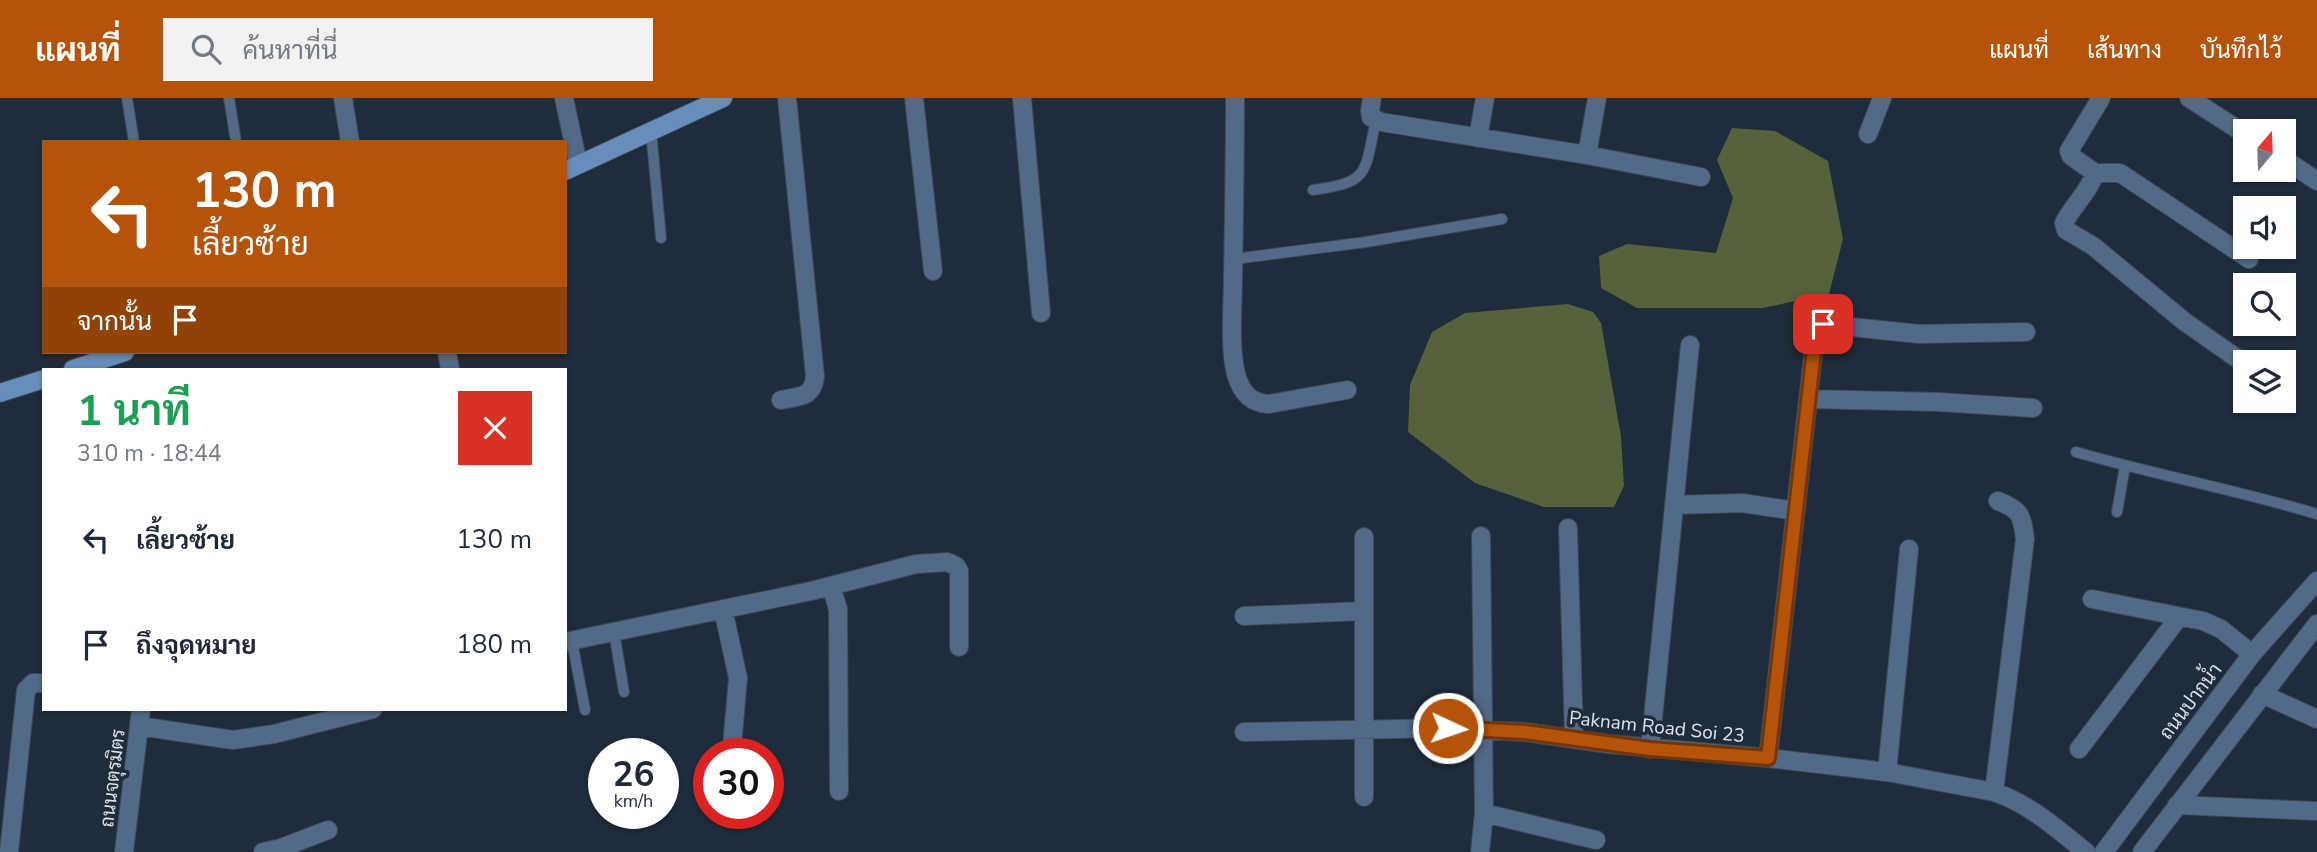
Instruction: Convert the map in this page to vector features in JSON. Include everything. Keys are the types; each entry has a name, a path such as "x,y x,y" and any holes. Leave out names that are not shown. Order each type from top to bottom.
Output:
{"main road":[{"path":"572,167 723,98"},
{"path":"78,368 119,359"},
{"path":"0,393 42,380"}],"street":[{"path":"343,98 350,140"},
{"path":"564,98 572,167"},
{"path":"781,400 809,393 814,387 815,376 787,98"},
{"path":"914,98 933,271"},
{"path":"1022,98 1041,313"},
{"path":"1235,98 1234,365 1244,393 1256,403 1269,404 1347,390"},
{"path":"1372,98 1371,117 1376,120 1701,177"},
{"path":"1478,138 1485,98"},
{"path":"1587,155 1597,98"},
{"path":"1868,134 1882,98"},
{"path":"2101,98 2068,151 2071,156 2095,173 2120,173 2233,248"},
{"path":"2189,98 2233,126"},
{"path":"2296,167 2317,181"},
{"path":"2095,173 2084,195 2064,223 2066,230 2093,246 2185,322 2233,356"},
{"path":"1768,758 1808,399 1816,332 1819,327 1823,324 1919,334 2026,332"},
{"path":"1650,749 1689,345"},
{"path":"1808,399 1939,402 2033,408"},
{"path":"1994,792 2025,539 2023,520 2017,510 1998,501"},
{"path":"1674,505 1742,503 1796,512"},
{"path":"1567,528 1574,738"},
{"path":"1480,852 1484,813 1481,536"},
{"path":"1364,537 1364,797"},
{"path":"1887,772 1909,549"},
{"path":"568,641 831,586 916,564 941,561 953,564 959,571 959,647"},
{"name":"ถนนปากน้ำ","path":"2104,852 2252,654 2317,581"},
{"path":"831,586 838,609 839,791"},
{"path":"2092,599 2203,621 2221,629 2252,654"},
{"path":"723,609 738,678 733,738"},
{"path":"1244,616 1363,611"},
{"path":"2079,750 2179,617"},
{"path":"2142,852 2317,624"},
{"path":"9,852 26,690 33,683 42,683"},
{"path":"2262,694 2317,719"},
{"path":"140,717 233,740 274,734 365,711"},
{"name":"ถนนจตุรมิตร","path":"124,852 140,717"},
{"name":"Paknam Road Soi 23","path":"1244,732 1484,730 1887,772 1994,792 2020,802 2086,852"},
{"path":"2177,805 2317,811"},
{"path":"1484,813 1595,840"},
{"path":"263,852 328,830"},
{"path":"124,852 130,852"}],"lane":[{"path":"127,98 134,140"},
{"path":"229,98 236,140"},
{"path":"1312,190 1346,185 1355,180 1366,163 1376,120"},
{"path":"651,131 661,238"},
{"path":"1234,259 1366,242 1502,219"},
{"path":"2076,452 2125,466 2250,494 2317,514"},
{"path":"2117,512 2125,466"},
{"path":"614,632 624,692"},
{"path":"568,641 585,710"}],"green space":[{"path":"1732,128 1775,131 1828,161 1843,239 1829,294 1763,308 1637,308 1601,288 1599,256 1627,244 1716,253 1733,198 1717,160"},
{"path":"1568,304 1593,312 1601,323 1621,436 1624,486 1614,507 1544,507 1475,483 1408,432 1410,385 1432,332 1465,313"}],"route":[{"path":"1448,728 1525,732 1650,749 1768,758 1816,332 1823,324"}]}
